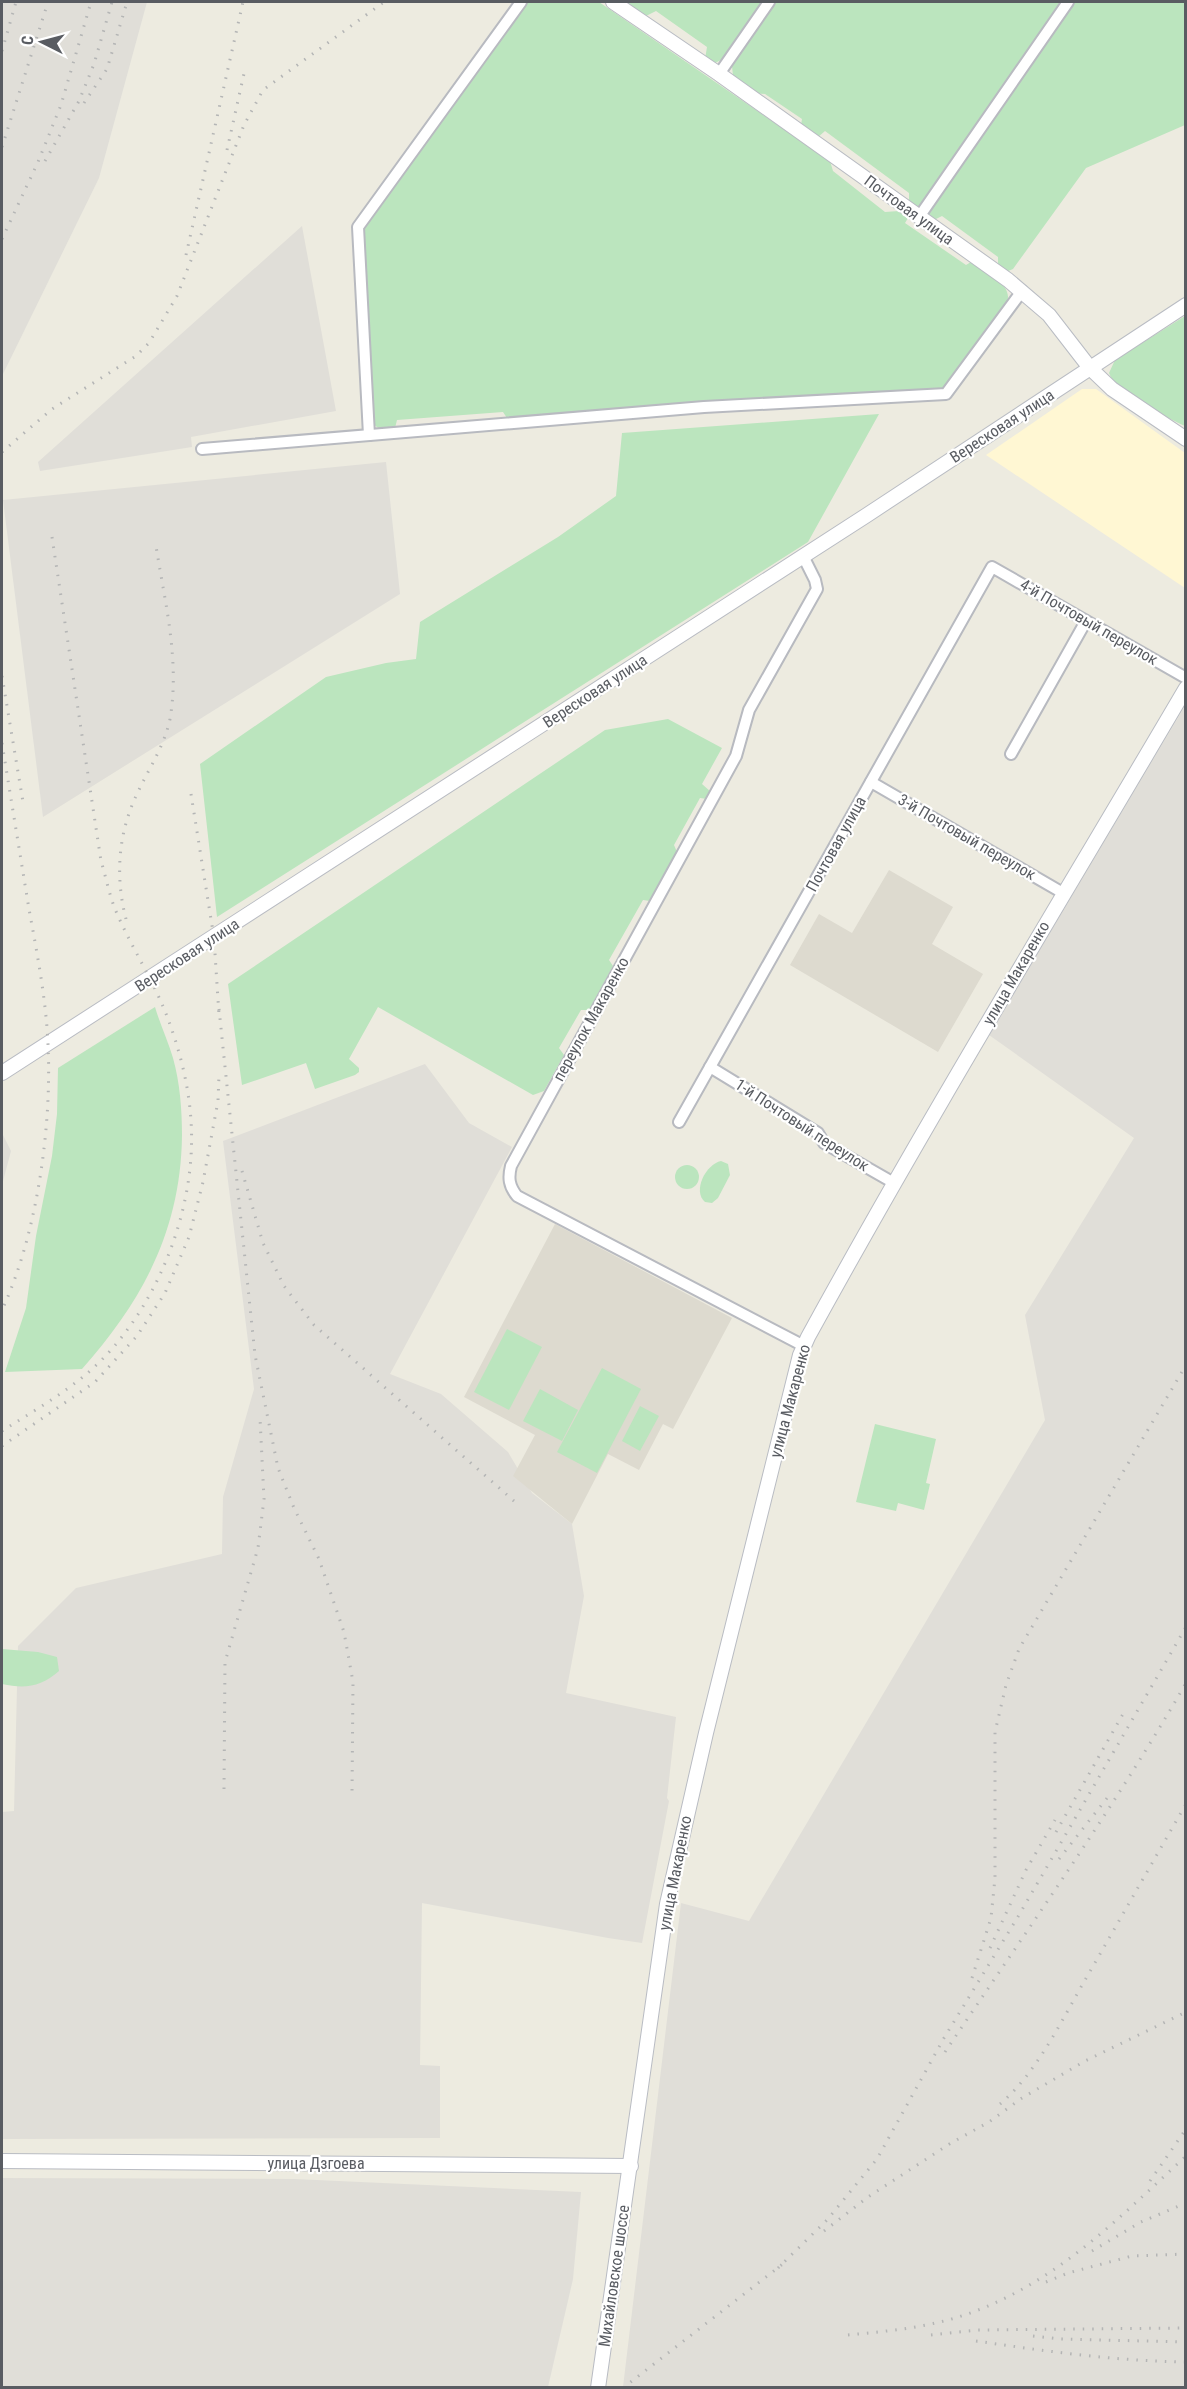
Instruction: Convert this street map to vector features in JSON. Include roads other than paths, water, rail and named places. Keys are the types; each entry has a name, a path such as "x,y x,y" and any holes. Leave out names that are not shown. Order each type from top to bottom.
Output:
{"street":[{"path":"369,435 358,227 521,2"},
{"name":"Почтовая улица","path":"613,2 719,74 1022,291 1049,315 1089,368 1112,389 1185,439"},
{"path":"719,74 769,2"},
{"path":"919,217 1068,2"},
{"path":"202,449 704,407 946,394 1022,291"},
{"name":"Вересковая улица","path":"2,1073 803,556 1185,305"},
{"name":"переулок Макаренко","path":"803,556 817,589 749,710 736,756 508,1175 509,1183 517,1196 804,1346"},
{"name":"Почтовая улица","path":"679,1122 992,567"},
{"name":"4-й Почтовый переулок","path":"992,567 1185,678"},
{"path":"1011,754 1086,621"},
{"name":"улица Макаренко","path":"631,2166 667,1904 676,1859 791,1390 804,1346 894,1183 1185,688"},
{"name":"3-й Почтовый переулок","path":"871,782 1063,893"},
{"name":"1-й Почтовый переулок","path":"710,1067 818,1133 824,1143 894,1183"},
{"name":"улица Дзгоева","path":"2,2162 631,2166"},
{"name":"Михайловское шоссе","path":"598,2388 631,2166"}],"railway":[{"path":"2,51 16,2"},
{"path":"2,147 48,2"},
{"path":"2,239 38,162 61,105 91,2"},
{"path":"45,161 79,101 94,64 112,2"},
{"path":"84,103 107,69 127,2"},
{"path":"186,255 243,2"},
{"path":"2,452 52,409 136,356 149,343 177,296 244,125 263,90 384,2"},
{"path":"227,150 245,69"},
{"path":"2,1431 91,1370 114,1346 135,1318 168,1256 187,1188 191,1154 188,1095 176,1044 162,1005 115,909 101,861 52,537"},
{"path":"126,919 120,887 122,840 137,794 164,739 173,697 170,632 156,546"},
{"path":"2,676 23,802"},
{"path":"2,743 43,993 49,1076 40,1180 33,1215 25,1248 2,1310"},
{"path":"191,794 214,938 219,1015"},
{"path":"219,1009 255,1355 278,1468 294,1508 319,1559 344,1632 353,1682 352,1794"},
{"path":"2,1446 95,1382 137,1336 165,1293 189,1237 203,1182 218,1101 219,1075"},
{"path":"242,1171 263,1243 284,1286 314,1325 514,1501"},
{"path":"972,1978 991,1918 995,1878 995,1732 1006,1685 1019,1649 1186,1365"},
{"path":"224,1789 225,1662 258,1548 264,1499 260,1418"},
{"path":"778,2268 827,2220 877,2159 944,2038 1019,1915 1186,1627"},
{"path":"945,2052 1099,1824 1186,1683"},
{"path":"1056,1832 1123,1714"},
{"path":"1059,1859 1111,1793"},
{"path":"1000,2104 1025,2078 1047,2046 1186,1804"},
{"path":"990,1948 1026,1870 1055,1820"},
{"path":"824,2231 868,2197 951,2143 989,2122 1022,2098 1085,2061 1186,2012"},
{"path":"1150,2181 1186,2129"},
{"path":"848,2335 927,2325 973,2312 1004,2299 1061,2265 1087,2245 1186,2156"},
{"path":"1092,2251 1141,2222 1186,2203"},
{"path":"1046,2282 1068,2273 1132,2256 1186,2254"},
{"path":"623,2388 784,2263"},
{"path":"931,2335 977,2330 1186,2328"},
{"path":"1033,2336 1060,2339 1186,2342"},
{"path":"976,2341 1107,2358 1186,2362"},
{"path":"906,2388 937,2388"}]}
